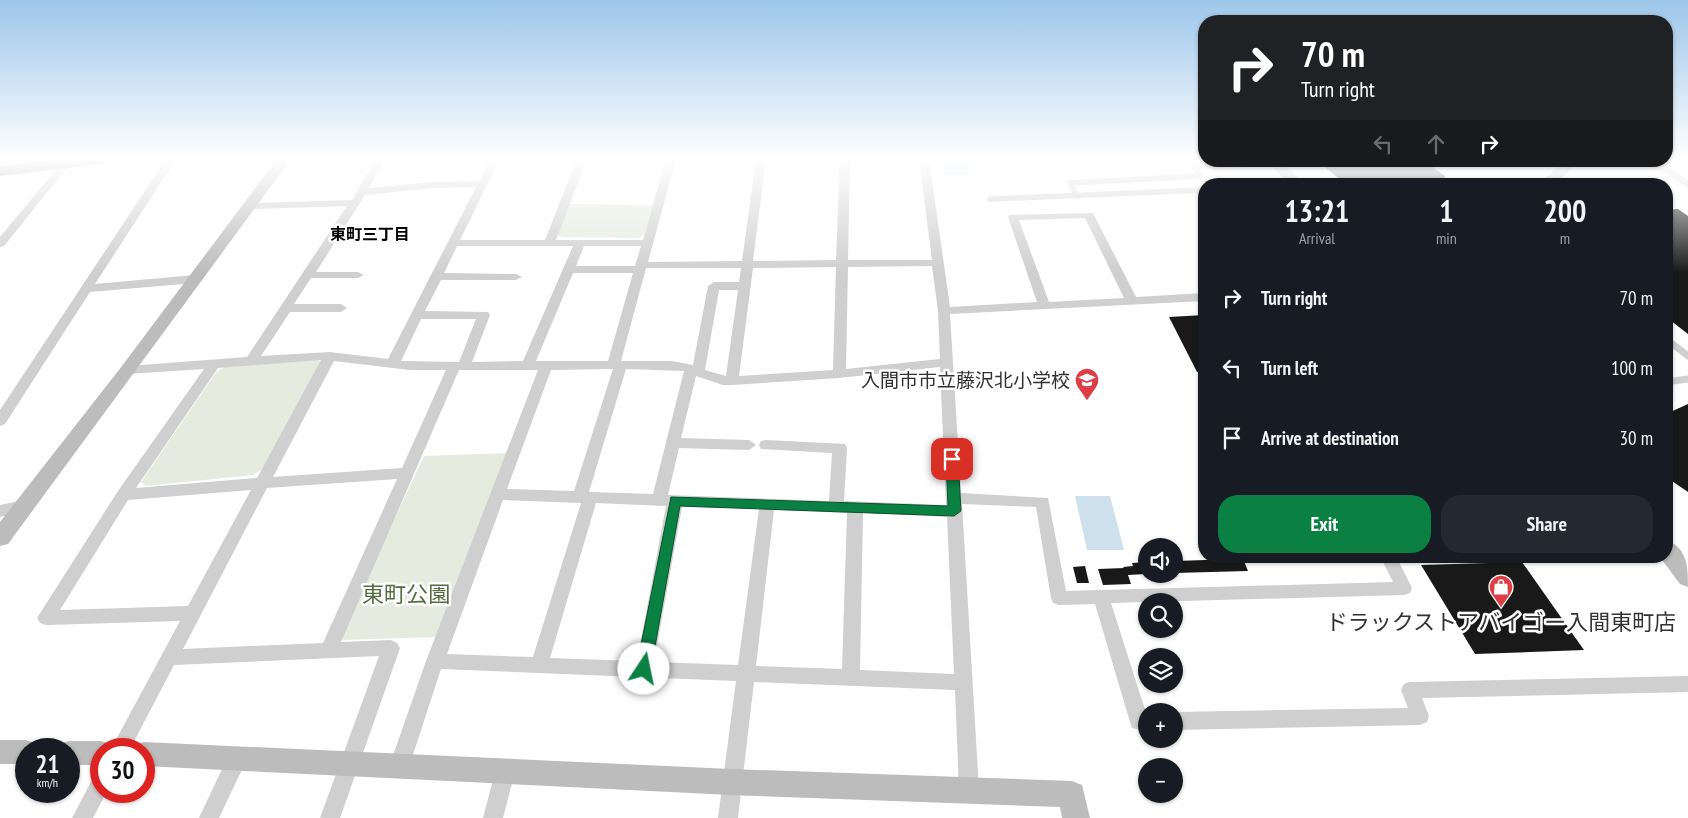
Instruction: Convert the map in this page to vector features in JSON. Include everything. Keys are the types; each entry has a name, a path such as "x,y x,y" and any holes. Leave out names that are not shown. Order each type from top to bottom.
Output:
{"street":[{"path":"0,244 38,197"},
{"path":"0,421 145,197"},
{"path":"0,538 257,197"},
{"path":"251,361 359,197"},
{"path":"393,363 476,197"},
{"path":"549,243 567,197"},
{"path":"539,665 585,497 647,243 660,197"},
{"path":"732,381 755,197"},
{"path":"839,374 843,197"},
{"path":"929,197 944,311 969,790"},
{"path":"251,206 355,203"},
{"path":"1044,305 1013,217 1089,215 1131,300"},
{"path":"454,243 647,243"},
{"path":"528,365 580,243"},
{"path":"569,269 746,264 938,262"},
{"path":"308,275 358,275"},
{"path":"437,276 516,277"},
{"path":"84,289 195,279"},
{"path":"644,669 673,443 694,371 714,286 743,286"},
{"path":"944,311 1198,297"},
{"path":"286,308 341,308"},
{"path":"328,651 408,473 484,315 417,315"},
{"path":"128,370 330,356 393,363 460,365 672,365 723,382 839,374 947,362"},
{"path":"126,738 330,356"},
{"path":"193,613 46,618 123,495 214,364"},
{"path":"399,767 435,661 546,365"},
{"path":"673,443 749,445"},
{"path":"766,445 840,448 836,507"},
{"path":"123,495 263,482 408,473"},
{"path":"498,494 855,508 1043,502 1059,598 1404,588 1392,563"},
{"path":"728,818 767,504"},
{"path":"0,511 24,506"},
{"path":"851,677 855,508"},
{"path":"1673,558 1688,578"},
{"path":"1101,597 1138,719"},
{"path":"169,657 391,648 330,818"},
{"path":"435,661 964,682"},
{"path":"1183,721 1420,716 1410,690 1688,684"},
{"path":"0,752 15,752"},
{"path":"155,755 731,782 1072,794 1076,818"},
{"path":"209,818 237,759"},
{"path":"493,818 505,772"},
{"path":"82,818 90,803"}],"lane":[{"path":"990,200 1051,197"},
{"path":"1673,344 1688,356"},
{"path":"1673,381 1688,379"}],"green space":[{"path":"570,204 653,205 644,235 638,238 562,237 557,235"},
{"path":"317,360 322,363 262,469 253,475 146,486 141,482 217,371 225,367"},
{"name":"東町公園","path":"508,453 436,637 343,640 339,636 424,456"}],"water":[{"path":"1075,496 1110,496 1124,550 1087,550"}],"building":[{"path":"1673,209 1678,209 1688,216 1688,334 1673,322"},
{"path":"1198,315 1198,372 1197,372 1169,317"},
{"path":"1688,404 1688,492 1673,482 1673,411"},
{"path":"1198,560 1198,563 1245,563 1248,571 1183,573 1183,561"},
{"path":"1132,563 1138,563 1138,574 1128,575 1131,584 1103,585 1098,569 1124,568 1133,566"},
{"name":"ドラックストアバイゴー入間東町店","path":"1523,563 1584,650 1475,654 1421,565"},
{"path":"1085,566 1089,583 1077,583 1073,567"}],"place":[{"name":"入間市市立藤沢北小学校","path":"1087,401"},
{"name":"ドラックストアバイゴー入間東町店","path":"1501,608"}],"district":[{"name":"東町三丁目","path":"370,234"}],"route":[{"path":"644,669 675,501 954,511 952,459"}]}
